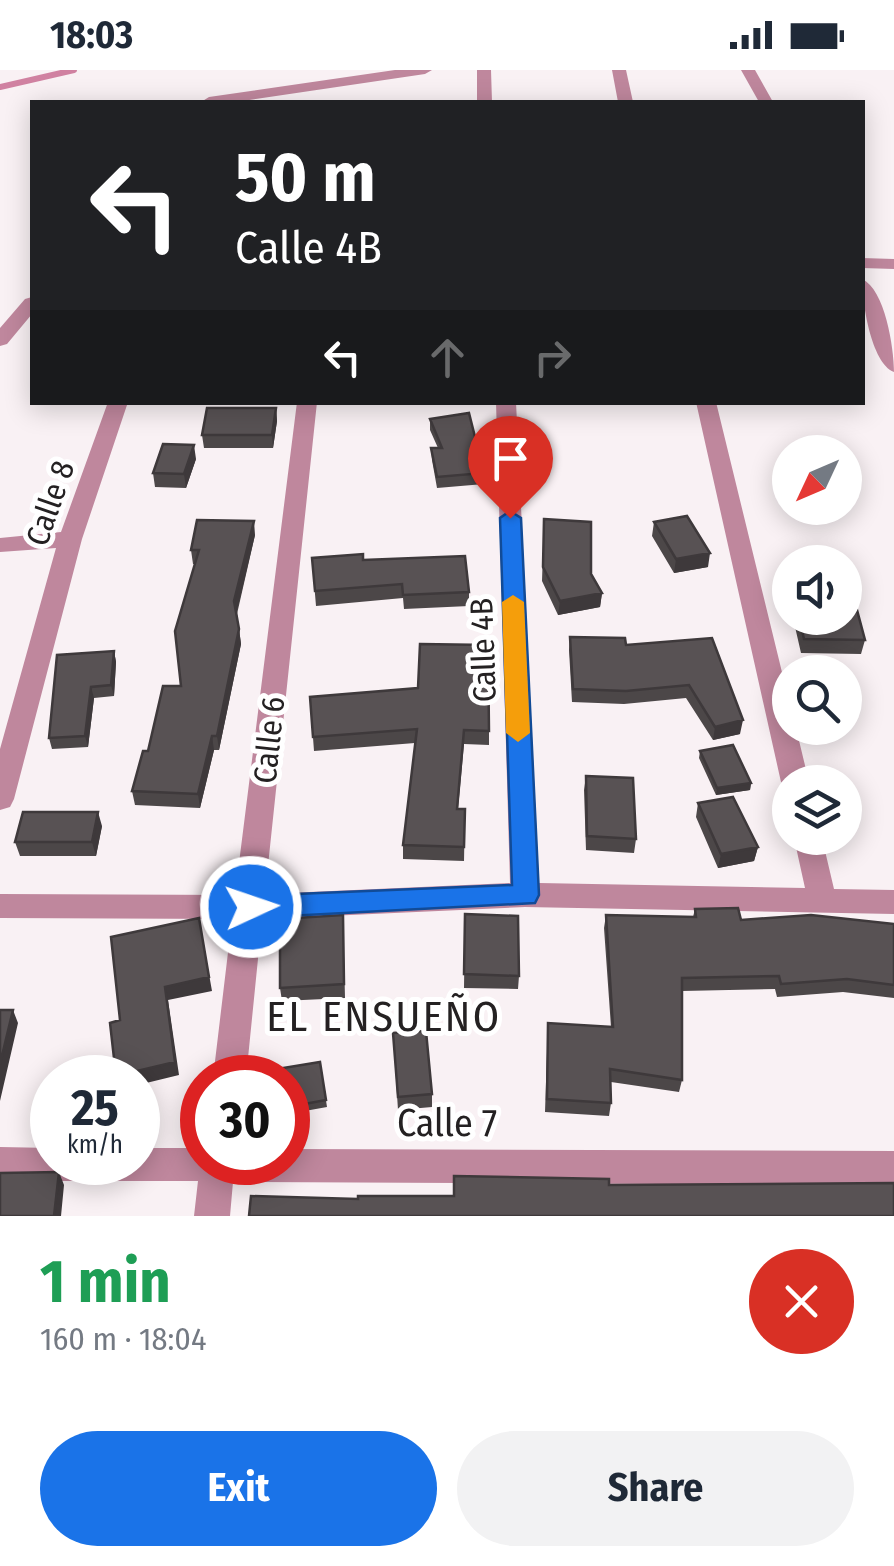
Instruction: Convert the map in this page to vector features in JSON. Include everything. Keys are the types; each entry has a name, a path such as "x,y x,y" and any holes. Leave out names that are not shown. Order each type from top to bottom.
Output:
{"street":[{"path":"222,100 425,70"},
{"path":"484,70 485,100"},
{"path":"619,70 626,100"},
{"path":"748,70 765,100"},
{"path":"340,100 342,82"},
{"path":"865,263 894,264"},
{"path":"865,292 892,359 865,355"},
{"path":"3,338 30,305"},
{"path":"3,338 30,338"},
{"name":"Calle 8","path":"0,799 70,540 117,405"},
{"name":"Calle 6","path":"232,1055 307,405"},
{"name":"Calle 4B","path":"506,405 526,895"},
{"path":"707,405 791,765"},
{"path":"0,545 70,540"},
{"path":"812,855 822,899"},
{"path":"0,906 251,907 526,895 894,902"},
{"name":"Calle 7","path":"0,1164 180,1163"},
{"name":"Calle 7","path":"310,1164 894,1168"},
{"path":"212,1216 216,1185"}],"building":[{"path":"207,408 276,408 272,435 202,435"},
{"path":"469,413 484,473 437,477 431,448 442,448 430,419"},
{"path":"163,444 194,445 184,474 153,473"},
{"path":"687,516 710,553 676,559 654,522"},
{"path":"544,519 591,522 591,574 602,593 560,601 543,567"},
{"path":"197,520 254,521 234,601 239,629 217,736 212,736 198,794 132,791 143,751 148,751 163,686 181,686 175,631 199,550 191,550"},
{"path":"363,554 363,560 465,556 469,592 403,595 402,584 315,591 312,558"},
{"path":"862,629 865,640 804,639 803,635 862,635"},
{"path":"570,637 625,638 626,645 712,638 743,720 715,727 689,685 626,691 573,689"},
{"path":"420,644 488,645 489,731 464,730 457,809 465,809 464,847 403,845 417,729 313,737 310,697 418,688"},
{"path":"114,651 111,685 91,687 85,736 49,738 57,655"},
{"path":"733,745 751,783 717,788 700,751"},
{"path":"586,776 633,778 636,839 587,836"},
{"path":"733,797 758,847 721,854 698,803"},
{"path":"23,812 98,812 92,842 15,842"},
{"path":"738,908 741,920 811,915 894,924 894,985 847,979 781,984 779,976 682,978 682,1080 610,1069 611,1103 547,1099 548,1023 613,1027 606,915 696,917 695,909"},
{"path":"465,914 518,916 519,976 464,974"},
{"path":"343,915 344,984 280,988 280,919"},
{"path":"199,918 209,977 165,987 175,1062 160,1066 160,1055 114,1055 110,1023 120,1020 111,937"},
{"path":"0,1010 13,1010 0,1064"},
{"path":"426,1031 432,1094 398,1097 393,1033"},
{"path":"320,1062 326,1100 310,1103 310,1064"},
{"path":"30,1172 30,1185 58,1185 54,1216 0,1216 0,1173"},
{"path":"454,1176 609,1179 609,1185 894,1183 894,1216 249,1216 251,1196 454,1196"}],"waterway":[{"path":"0,87 74,70"}],"slow traffic":[{"path":"513,602 518,733"}],"district":[{"name":"EL ENSUEÑO","path":"384,1017"}],"route":[{"path":"251,907 526,895 510,518"}]}
